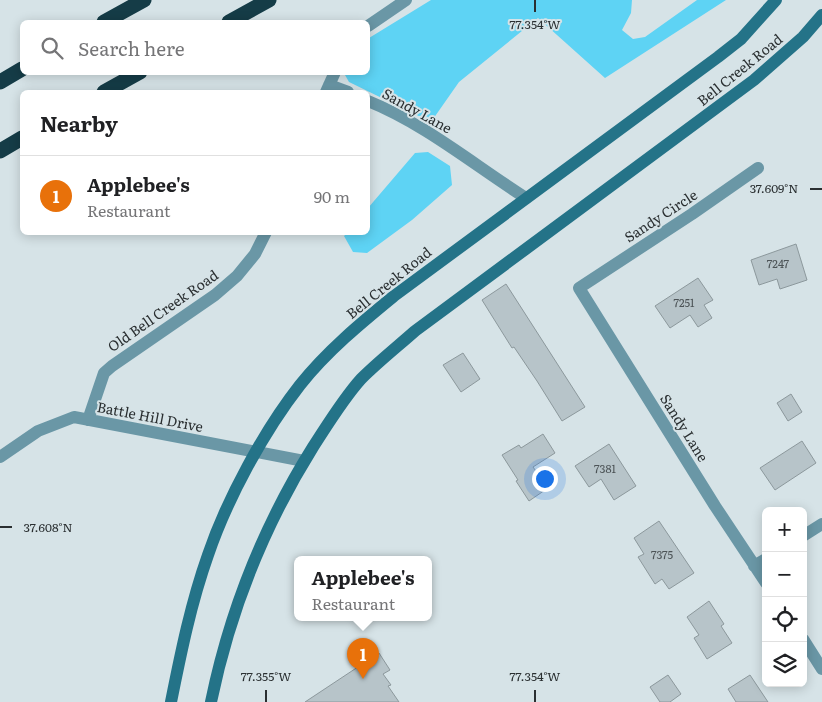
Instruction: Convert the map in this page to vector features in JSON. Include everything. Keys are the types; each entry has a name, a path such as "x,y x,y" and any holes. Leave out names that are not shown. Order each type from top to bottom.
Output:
{"highway":[{"path":"108,20 144,0"},
{"path":"233,20 269,0"},
{"path":"0,75 20,65"},
{"path":"0,82 20,70"},
{"path":"108,90 135,75"},
{"path":"2,150 20,139"}],"main road":[{"name":"Bell Creek Road","path":"171,702 182,644 208,554 231,499 256,453 300,385 325,357 361,323 394,296 718,57 746,34 776,0"},
{"name":"Bell Creek Road","path":"211,702 222,653 256,552 304,461 360,380 415,331 754,80 803,37 822,15"}],"street":[{"path":"370,25 406,0"},
{"path":"327,89 334,75"},
{"name":"Sandy Lane","path":"370,102 388,109 434,136 526,198"},
{"name":"Sandy Circle","path":"579,288 758,168"},
{"name":"Old Bell Creek Road","path":"88,420 104,373 214,295 237,276 255,254 264,235"},
{"name":"Sandy Lane","path":"579,288 715,506 762,577"},
{"name":"Battle Hill Drive","path":"0,457 38,431 74,417 304,461"},
{"path":"807,533 822,524"},
{"path":"754,566 762,561"},
{"path":"805,642 822,669"}],"shaded area":[{"path":"431,0 632,0 631,13 622,30 633,39 645,37 697,0 726,0 605,78 538,18 459,82 431,122 370,92 370,90 365,90 349,82 345,75 370,75 370,37"},
{"path":"428,152 450,166 452,185 412,220 367,253 353,252 344,236 370,235 370,206 415,153"}],"building":[{"path":"796,244 807,280 780,289 777,279 759,285 751,260"},
{"path":"698,278 713,300 704,305 712,318 698,327 690,315 670,328 655,306"},
{"path":"506,284 585,407 562,421 482,300"},
{"path":"463,353 480,379 461,392 443,365"},
{"path":"791,394 802,412 788,421 777,403"},
{"path":"543,434 555,453 533,467 548,488 529,501 502,455 519,445 521,448"},
{"path":"802,441 816,463 775,490 760,468"},
{"path":"609,444 636,486 614,500 601,479 589,487 575,466"},
{"path":"659,521 694,573 669,589 662,579 655,584 638,557 644,554 634,538"},
{"path":"709,601 724,624 721,626 732,643 707,659 694,638 699,635 687,617"},
{"path":"379,653 390,670 383,674 391,685 388,686 399,702 305,702"},
{"path":"668,675 681,694 670,702 660,702 650,687"},
{"path":"750,675 768,702 736,702 728,689"}],"place":[{"name":"Applebee's","path":"363,679"}]}
